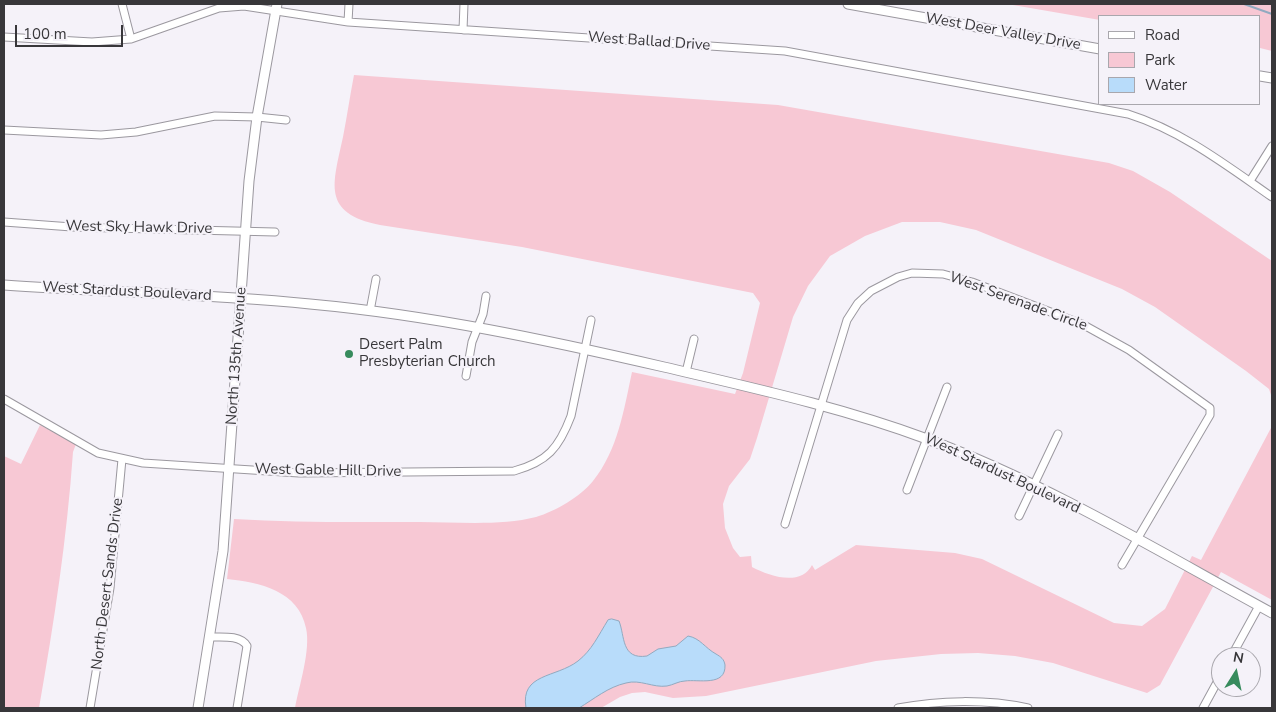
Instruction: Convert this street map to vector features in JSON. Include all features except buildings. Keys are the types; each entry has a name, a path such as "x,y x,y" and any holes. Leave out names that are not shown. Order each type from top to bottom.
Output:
{"street":[{"path":"122,4 131,38"},
{"path":"348,22 349,4"},
{"path":"463,30 464,4"},
{"name":"West Deer Valley Drive","path":"848,4 1098,49"},
{"name":"West Ballad Drive","path":"4,37 92,42 131,38 219,6 244,6 276,7 348,22 785,51 1094,106 1153,122 1187,138 1272,197"},
{"name":"North 135th Avenue","path":"198,708 211,637 223,551 245,230 257,117 276,7"},
{"path":"4,130 101,135 136,132 215,116 286,120"},
{"path":"1250,181 1272,146"},
{"name":"West Sky Hawk Drive","path":"4,222 72,227 275,232"},
{"name":"West Serenade Circle","path":"822,404 847,320 858,303 871,292 898,277 912,273 944,274 972,282 1082,324 1154,367 1207,405 1210,411 1138,539"},
{"path":"370,311 376,279"},
{"name":"West Stardust Boulevard","path":"4,285 240,299 370,311 478,327 585,349 748,385 822,404 927,439 1034,486 1138,539 1272,613"},
{"path":"466,376 472,342 483,314 486,296"},
{"path":"585,349 591,320"},
{"path":"686,372 694,339"},
{"name":"West Gable Hill Drive","path":"4,399 98,452 122,459 229,469 299,473 514,470 532,466 558,446 566,432 571,416 585,349"},
{"path":"907,490 947,387"},
{"path":"785,524 822,404"},
{"path":"1019,516 1058,434"},
{"name":"North Desert Sands Drive","path":"90,708 110,588 122,459"},
{"path":"1122,565 1138,539"},
{"path":"1236,647 1259,606"},
{"path":"211,637 238,639 245,642 247,646 236,708"},
{"path":"1203,708 1211,693"},
{"path":"898,708 933,704 1028,708"}],"green space":[{"path":"1007,4 1272,4 1272,51 1261,48 1261,15 1098,15 1098,20"},
{"path":"354,75 778,105 1109,163 1133,171 1170,192 1272,261 1272,398 1269,389 1246,371 1155,307 1122,289 976,230 940,222 902,222 865,236 830,256 808,286 793,317 750,459 729,486 723,504 725,528 733,548 740,557 751,556 752,567 767,574 784,578 800,576 807,572 812,565 815,570 856,545 955,553 982,559 1114,623 1142,626 1165,609 1192,556 1201,560 1272,426 1272,600 1221,572 1160,685 1147,693 1053,663 1015,656 978,653 941,654 876,661 706,696 673,698 645,692 632,693 620,697 601,708 295,708 307,647 306,628 302,615 295,605 276,591 252,583 227,579 234,519 304,522 479,523 509,522 544,514 567,503 581,493 602,469 619,429 632,372 735,394 743,373 760,303 753,293 522,247 380,225 361,220 348,213 340,204 336,194 335,182"},
{"path":"40,425 76,444 73,452 64,548 39,708 4,708 4,456 21,464"}],"water":[{"path":"608,620 619,621 626,646 632,654 647,656 658,649 676,646 688,636 699,641 722,658 725,665 724,672 721,676 710,681 683,681 667,686 636,682 626,683 607,690 576,709 526,708 528,688 534,682 569,666 583,657"}],"waterway":[{"path":"1244,4 1272,14"}],"place":[{"name":"Desert Palm Presbyterian Church","path":"349,354"}]}
